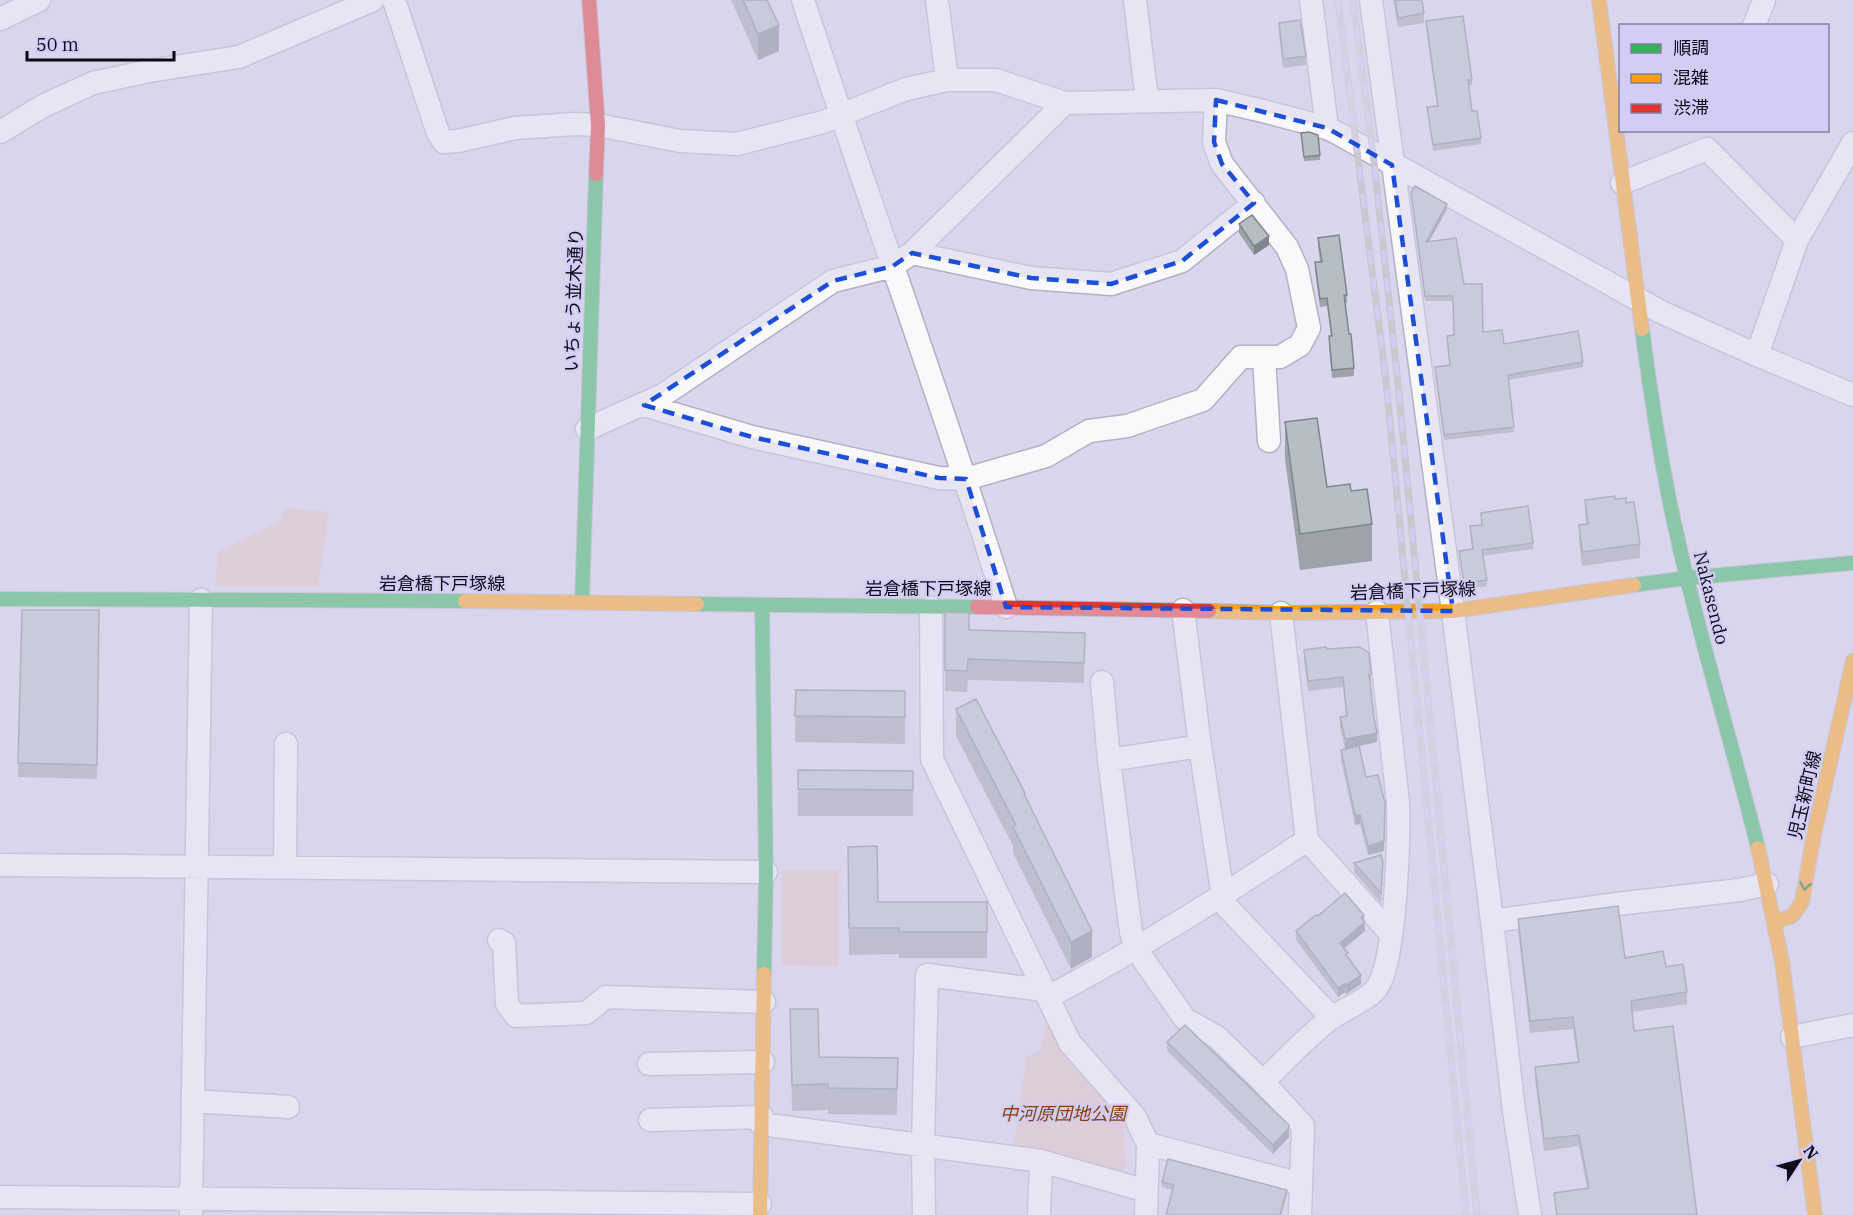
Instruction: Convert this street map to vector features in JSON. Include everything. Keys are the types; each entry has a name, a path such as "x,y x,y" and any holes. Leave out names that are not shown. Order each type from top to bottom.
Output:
{"main road":[{"name":"いちょう並木通り","path":"582,602 598,125 588,0"},
{"name":"Nakasendo","path":"1599,0 1658,443 1687,578 1775,922 1815,1215"},
{"name":"岩倉橋下戸塚線","path":"0,599 582,602 1281,613 1453,611 1687,578 1853,562"},
{"path":"760,1209 766,872 762,606"},
{"name":"児玉新町線","path":"1775,922 1790,920 1802,902 1814,834 1845,742 1853,661"}],"street":[{"path":"0,19 39,0"},
{"path":"0,132 44,106 93,83 149,71 239,57 373,0"},
{"path":"394,0 438,133 444,142 515,128 575,124 598,125 680,141 736,144 841,116 906,90 947,80 996,80 1065,103 1216,100 1327,128 1661,312 1757,355 1853,394"},
{"path":"803,0 966,479 1006,607"},
{"path":"937,0 947,80"},
{"path":"1135,0 1147,100"},
{"path":"1311,0 1327,128"},
{"path":"1371,0 1453,611 1514,1111 1530,1215"},
{"path":"1755,24 1764,0"},
{"path":"644,405 752,437 939,478 966,479 1046,456 1089,431 1127,426 1203,400 1241,357 1280,357 1300,345 1310,328 1298,269 1287,247 1222,164 1215,142 1216,100"},
{"path":"587,429 663,395 833,281 893,266 912,254 1065,103"},
{"path":"1622,183 1710,140 1797,240"},
{"path":"1757,355 1797,240 1853,143"},
{"path":"912,254 1031,278 1112,284 1182,261 1254,203"},
{"path":"1264,357 1269,441"},
{"path":"191,1207 201,600"},
{"path":"931,608 932,759 1070,1043 1135,1117 1148,1144 1146,1215"},
{"path":"1183,610 1222,897 1227,907 1332,1018"},
{"path":"1263,1082 1307,1037 1376,990 1386,972 1390,948 1399,828 1377,612"},
{"path":"1281,613 1307,840 1391,934"},
{"path":"1102,682 1109,760 1131,932 1136,949 1185,1019 1217,1037 1263,1082 1303,1126 1300,1215"},
{"path":"285,867 286,744"},
{"path":"1109,760 1200,746"},
{"path":"924,1215 927,975 1045,993 1136,949 1222,897 1307,840"},
{"path":"0,865 766,872"},
{"path":"1492,921 1740,890 1767,884"},
{"path":"499,940 504,943 507,1004 516,1016 586,1013 606,998 764,1002"},
{"path":"1792,1037 1853,1025"},
{"path":"649,1064 763,1062"},
{"path":"193,1101 288,1107"},
{"path":"650,1120 762,1121 1041,1161 1147,1191"},
{"path":"1148,1144 1301,1184"},
{"path":"1039,1215 1041,1161"},
{"path":"0,1197 191,1207 760,1209"}],"highlighted area":[{"path":"1216,100 1327,128 1392,165 1453,611 1006,607 966,479 939,478 752,437 644,405 833,281 893,266 912,253 1031,278 1111,284 1182,261 1254,203 1222,164 1214,142"}],"green space":[{"path":"284,508 329,512 318,586 215,586 218,552 282,520"},
{"path":"782,870 839,870 839,966 782,965"},
{"name":"中河原団地公園","path":"1047,1021 1122,1116 1126,1167 1115,1175 1014,1149 1026,1058 1041,1050"}],"building":[{"path":"743,0 767,0 779,25 758,34"},
{"path":"1395,0 1422,0 1424,13 1398,18"},
{"path":"1463,16 1472,80 1468,80 1472,111 1477,111 1481,138 1433,145 1427,107 1438,106 1426,21"},
{"path":"1300,20 1306,56 1283,59 1279,23"},
{"path":"1309,132 1318,135 1320,155 1304,157 1301,133"},
{"path":"1415,186 1447,204 1426,242 1456,238 1464,284 1482,284 1483,332 1502,330 1504,344 1578,331 1583,362 1508,375 1514,427 1444,435 1435,367 1450,365 1447,336 1454,335 1453,296 1425,296 1411,192"},
{"path":"1252,215 1269,236 1254,246 1239,224"},
{"path":"1339,235 1354,368 1332,370 1329,336 1332,336 1327,298 1320,299 1315,262 1322,262 1318,238"},
{"path":"1317,418 1327,487 1350,484 1351,491 1367,489 1372,524 1300,534 1285,422"},
{"path":"1615,496 1615,499 1626,498 1626,503 1634,502 1640,544 1582,552 1579,525 1588,524 1585,500"},
{"path":"1528,506 1533,543 1482,550 1487,580 1464,583 1459,551 1473,549 1470,526 1482,525 1481,513"},
{"path":"22,610 99,610 97,765 18,763"},
{"path":"945,612 969,613 969,630 1085,633 1084,663 968,659 967,671 945,670"},
{"path":"1326,647 1327,649 1360,647 1369,653 1371,674 1369,674 1377,733 1345,739 1340,717 1347,716 1343,677 1308,681 1304,650"},
{"path":"796,690 905,691 905,717 795,716"},
{"path":"976,699 1092,931 1071,942 1013,827 1016,825 956,709"},
{"path":"1359,746 1366,777 1378,775 1385,803 1384,841 1368,846 1360,815 1355,815 1341,750"},
{"path":"798,770 913,771 913,790 798,789"},
{"path":"877,846 878,902 987,902 987,932 899,932 899,928 849,928 848,847"},
{"path":"1381,855 1383,862 1381,893 1354,863"},
{"path":"1345,893 1364,915 1361,917 1365,922 1340,943 1361,975 1338,988 1296,931"},
{"path":"1618,906 1625,958 1663,951 1666,967 1683,964 1687,992 1631,1001 1634,1031 1673,1026 1697,1215 1557,1215 1554,1193 1589,1188 1579,1135 1544,1139 1535,1067 1579,1062 1573,1017 1530,1021 1518,919"},
{"path":"790,1009 818,1009 819,1057 898,1058 897,1089 828,1088 828,1084 792,1085"},
{"path":"1185,1025 1289,1125 1289,1128 1273,1145 1167,1042"},
{"path":"1168,1159 1287,1190 1280,1215 1166,1215 1174,1185 1162,1182"}],"railway":[{"path":"1338,0 1386,381 1466,1215"},
{"path":"1353,0 1373,153 1398,383 1477,1215"}],"traffic: fast":[{"path":"582,602 596,174"},
{"path":"1642,329 1657,431 1676,531 1758,848"},
{"path":"1634,585 1853,563"},
{"path":"0,599 465,601"},
{"path":"697,604 977,607"},
{"path":"762,606 766,872 764,974"}],"traffic: slow":[{"path":"1599,0 1642,329"},
{"path":"1209,611 1281,613 1453,611 1634,585"},
{"path":"465,601 697,604"},
{"path":"1775,922 1792,916 1802,902 1814,834 1853,661"},
{"path":"1758,848 1782,961 1815,1215"},
{"path":"760,1215 764,974"}],"traffic: jam":[{"path":"589,0 598,125 596,174"},
{"path":"977,607 1209,611"}]}
